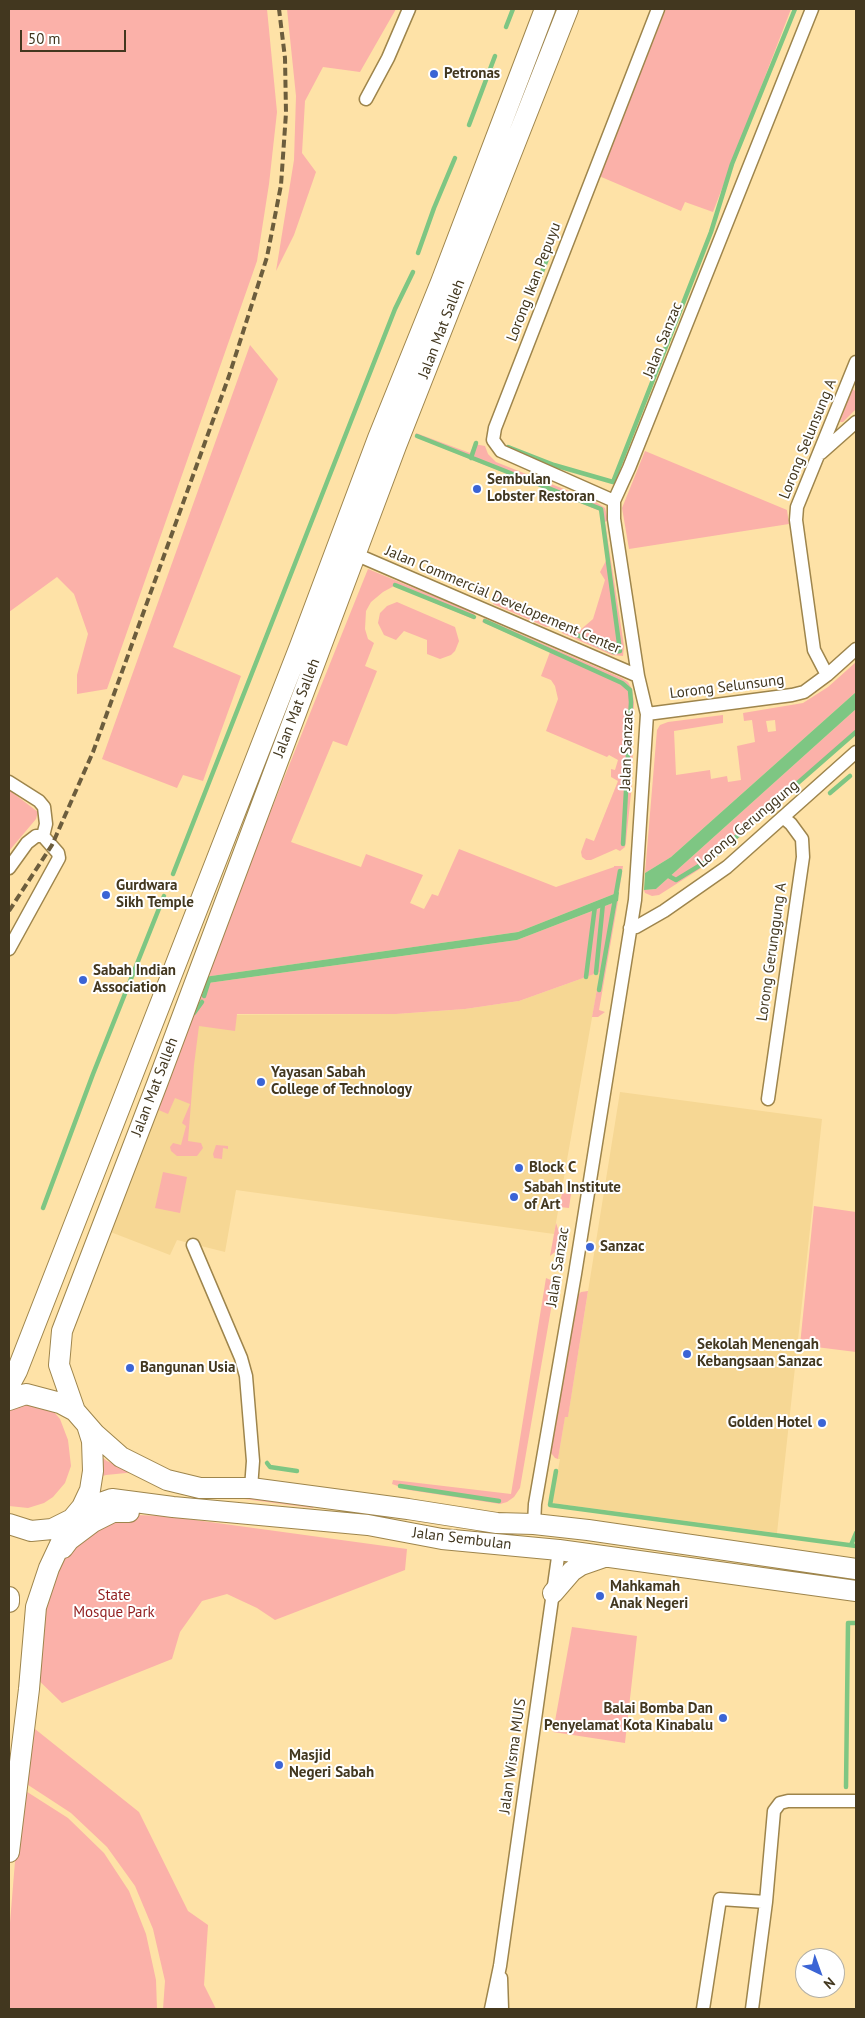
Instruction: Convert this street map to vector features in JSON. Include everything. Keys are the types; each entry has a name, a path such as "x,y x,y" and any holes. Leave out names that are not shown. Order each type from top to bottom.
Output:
{"main road":[{"name":"Jalan Mat Salleh","path":"11,1378 296,655 378,438 451,255 545,9"},
{"name":"Jalan Mat Salleh","path":"49,1568 72,1520 82,1507 90,1490 93,1471 92,1441 59,1365 62,1331 157,1084 355,554 568,9"},
{"path":"9,1400 26,1394 60,1403 81,1418"},
{"name":"Jalan Sembulan","path":"81,1418 121,1457 167,1480 200,1488 251,1488 408,1509 497,1524 534,1524 588,1530 855,1570"},
{"path":"9,1852 29,1689 36,1607 49,1568 69,1540 113,1512 151,1511 202,1504 236,1504 251,1488"},
{"name":"Jalan Sembulan","path":"9,1524 31,1531 52,1529 72,1520 92,1506 112,1499 368,1525 442,1539 609,1556 656,1564 856,1590"},
{"path":"497,1524 509,1530 543,1536 560,1550 588,1530"},
{"path":"632,1537 648,1551 656,1564"},
{"path":"553,1593 572,1571 581,1565 609,1556"},
{"path":"9,1597 9,1602"}],"street":[{"path":"366,98 388,58 409,9"},
{"name":"Lorong Ikan Pepuyu","path":"614,501 501,451 493,440 494,428 658,9"},
{"name":"Jalan Sanzac","path":"534,1524 535,1504 575,1274 635,900 647,714 638,676 614,519 614,501 629,468 812,9"},
{"name":"Lorong Selunsung A","path":"827,676 814,650 796,520 798,507 855,370"},
{"path":"819,454 856,422"},
{"name":"Jalan Commercial Developement Center","path":"355,554 638,676"},
{"name":"Lorong Selunsung","path":"647,714 804,692 827,676 856,649"},
{"name":"Lorong Gerunggung","path":"630,928 636,927 664,910 727,867 856,752"},
{"path":"9,782 39,801 44,807 46,824 43,836"},
{"name":"Lorong Gerunggung A","path":"768,1099 802,858 802,839 783,817"},
{"path":"9,868 27,842 36,836 43,836 58,853 59,858 9,949"},
{"path":"193,1244 241,1358 246,1376 253,1461 251,1488"},
{"name":"Jalan Wisma MUIS","path":"500,1966 560,1550"},
{"path":"752,2009 766,1902 774,1811 780,1803 788,1801 856,1801"},
{"path":"703,2009 720,1899 766,1902"},
{"path":"483,2009 488,1986 500,1966"},
{"path":"491,2009 500,1966"},
{"path":"500,1966 502,2009"}],"shaded area":[{"path":"856,692 856,709 656,889 644,890 645,873 671,857"},
{"path":"619,892 618,901 517,940 201,984 204,977 518,932"},
{"path":"600,972 554,1234 236,1190 225,1252 177,1240 170,1255 108,1231 189,1015 396,1014 465,1009 519,1001"},
{"name":"Sekolah Menengah Kebangsaan Sanzac","path":"620,1092 822,1119 777,1533 552,1503 565,1416 568,1416"}],"green space":[{"path":"9,9 267,9 277,112 269,184 257,261 107,689 77,694 77,675 88,634 74,594 57,577 9,612"},
{"path":"287,9 396,9 360,72 323,67 305,101 302,153 316,172 294,235 276,271 294,160 296,96"},
{"path":"666,9 791,9 713,212 685,202 681,211 599,176"},
{"path":"250,345 278,379 173,647 241,676 203,781 183,775 177,788 102,759"},
{"path":"852,388 856,392 856,409 843,422 840,422"},
{"path":"416,433 470,453 474,444 485,446 488,454 496,462 594,501 605,508 608,520 605,522 624,646 623,656 612,655 562,633 565,625 579,631 593,619 605,580 600,572 607,559 600,511 415,437"},
{"path":"645,451 787,510 789,524 629,549 622,508"},
{"path":"368,569 475,613 473,619 394,586 371,602 366,611 365,629 368,639 374,643 365,666 377,671 347,746 333,741 291,842 361,867 366,854 423,875 410,903 424,909 432,894 438,896 459,849 556,887 614,866 623,866 619,892 518,932 204,977"},
{"path":"498,593 554,620 551,626 546,627 493,604"},
{"path":"397,602 455,627 459,641 455,651 451,655 440,659 427,654 427,640 404,631 396,640 384,635 378,623 380,613 387,606"},
{"path":"484,618 628,682 632,689 634,703 632,784 625,847 620,851 616,849 591,860 586,860 582,857 581,852 586,838 594,841 618,781 611,777 611,769 615,770 618,760 546,731 558,699 555,686 551,680 541,676 550,652 482,622"},
{"path":"856,662 856,692 671,857 645,873 657,730 660,725 668,722 723,715 723,723 674,731 676,775 710,770 711,779 727,776 728,782 741,780 737,746 755,742 752,720 744,721 743,713 803,703 828,687","holes":["775,720 776,731 768,732 766,721"]},
{"path":"856,709 856,733 714,860 659,895 652,896 645,893 644,890 656,889"},
{"path":"9,790 38,812 36,819 9,851"},
{"path":"618,901 599,1010 605,1012 598,1017 592,1017 600,972 519,1001 465,1009 396,1014 237,1014 235,1031 199,1026 188,1141 201,1143 203,1148 197,1156 177,1156 171,1151 170,1147 173,1143 181,1145 186,1126 182,1123 190,1104 175,1098 168,1114 154,1108 201,984 517,940"},
{"path":"216,1145 228,1146 228,1149 223,1148 222,1159 214,1158 213,1154"},
{"path":"163,1172 187,1177 180,1213 155,1208"},
{"path":"562,1193 571,1194 569,1208 559,1207"},
{"path":"814,1206 856,1212 856,1352 800,1345"},
{"path":"556,1223 560,1241 555,1252 550,1256"},
{"path":"546,1278 553,1281 555,1286 520,1488 514,1497 500,1504 409,1490 392,1484 393,1480 511,1494"},
{"path":"588,1291 568,1417 565,1417 558,1459 551,1453 577,1296 581,1292"},
{"path":"9,1403 49,1406 60,1419 68,1440 71,1466 65,1483 53,1497 44,1503 28,1508 9,1506"},
{"path":"92,1449 107,1461 136,1472 106,1475 87,1481"},
{"path":"246,1489 314,1503 313,1508 229,1497"},
{"name":"State Mosque Park","path":"106,1514 166,1516 407,1549 405,1570 275,1620 257,1608 227,1594 202,1601 180,1632 172,1659 62,1703 28,1670 41,1589 77,1532"},
{"path":"572,1627 637,1636 625,1743 553,1732"},
{"path":"30,1725 139,1812 188,1911 208,1925 204,1985 216,2009 163,2009 165,1981 153,1929 135,1886 107,1847 71,1813 22,1781"},
{"path":"21,1788 68,1818 104,1853 129,1891 146,1934 156,1980 157,2009 10,2009 9,1935"}],"waterway":[{"path":"506,27 513,9"},
{"path":"508,447 554,465 613,482 711,232 732,164 795,9"},
{"path":"469,125 495,56"},
{"path":"418,253 455,158"},
{"path":"536,287 551,249"},
{"path":"173,874 395,309 413,272"},
{"path":"417,436 601,509 620,651 614,652 564,629"},
{"path":"471,458 476,443"},
{"path":"395,585 474,617"},
{"path":"498,600 553,623"},
{"path":"485,621 622,683 630,690 631,702 623,844"},
{"path":"665,874 676,880 712,858 856,732"},
{"path":"830,793 850,776"},
{"path":"599,990 620,871"},
{"path":"43,1208 93,1074 164,896"},
{"path":"596,973 603,903"},
{"path":"586,977 595,906"},
{"path":"204,996 209,980"},
{"path":"194,1013 202,1002"},
{"path":"267,1463 270,1467 297,1471"},
{"path":"556,1471 550,1505 856,1546"},
{"path":"400,1486 499,1501"},
{"path":"851,1545 856,1533"},
{"path":"846,1787 848,1623 856,1623"}],"railway":[{"path":"9,911 52,845 93,752 229,376 267,257 281,185 286,113 285,58 279,9"}],"place":[{"name":"Petronas","path":"434,74"},
{"name":"Sembulan Lobster Restoran","path":"477,489"},
{"name":"Gurdwara Sikh Temple","path":"106,895"},
{"name":"Sabah Indian Association","path":"83,980"},
{"name":"Yayasan Sabah College of Technology","path":"261,1082"},
{"name":"Block C","path":"519,1168"},
{"name":"Sabah Institute of Art","path":"514,1197"},
{"name":"Sanzac","path":"590,1247"},
{"name":"Sekolah Menengah Kebangsaan Sanzac","path":"687,1354"},
{"name":"Bangunan Usia","path":"130,1368"},
{"name":"Golden Hotel","path":"822,1423"},
{"name":"Mahkamah Anak Negeri","path":"600,1596"},
{"name":"Balai Bomba Dan Penyelamat Kota Kinabalu","path":"723,1718"},
{"name":"Masjid Negeri Sabah","path":"279,1765"}]}
